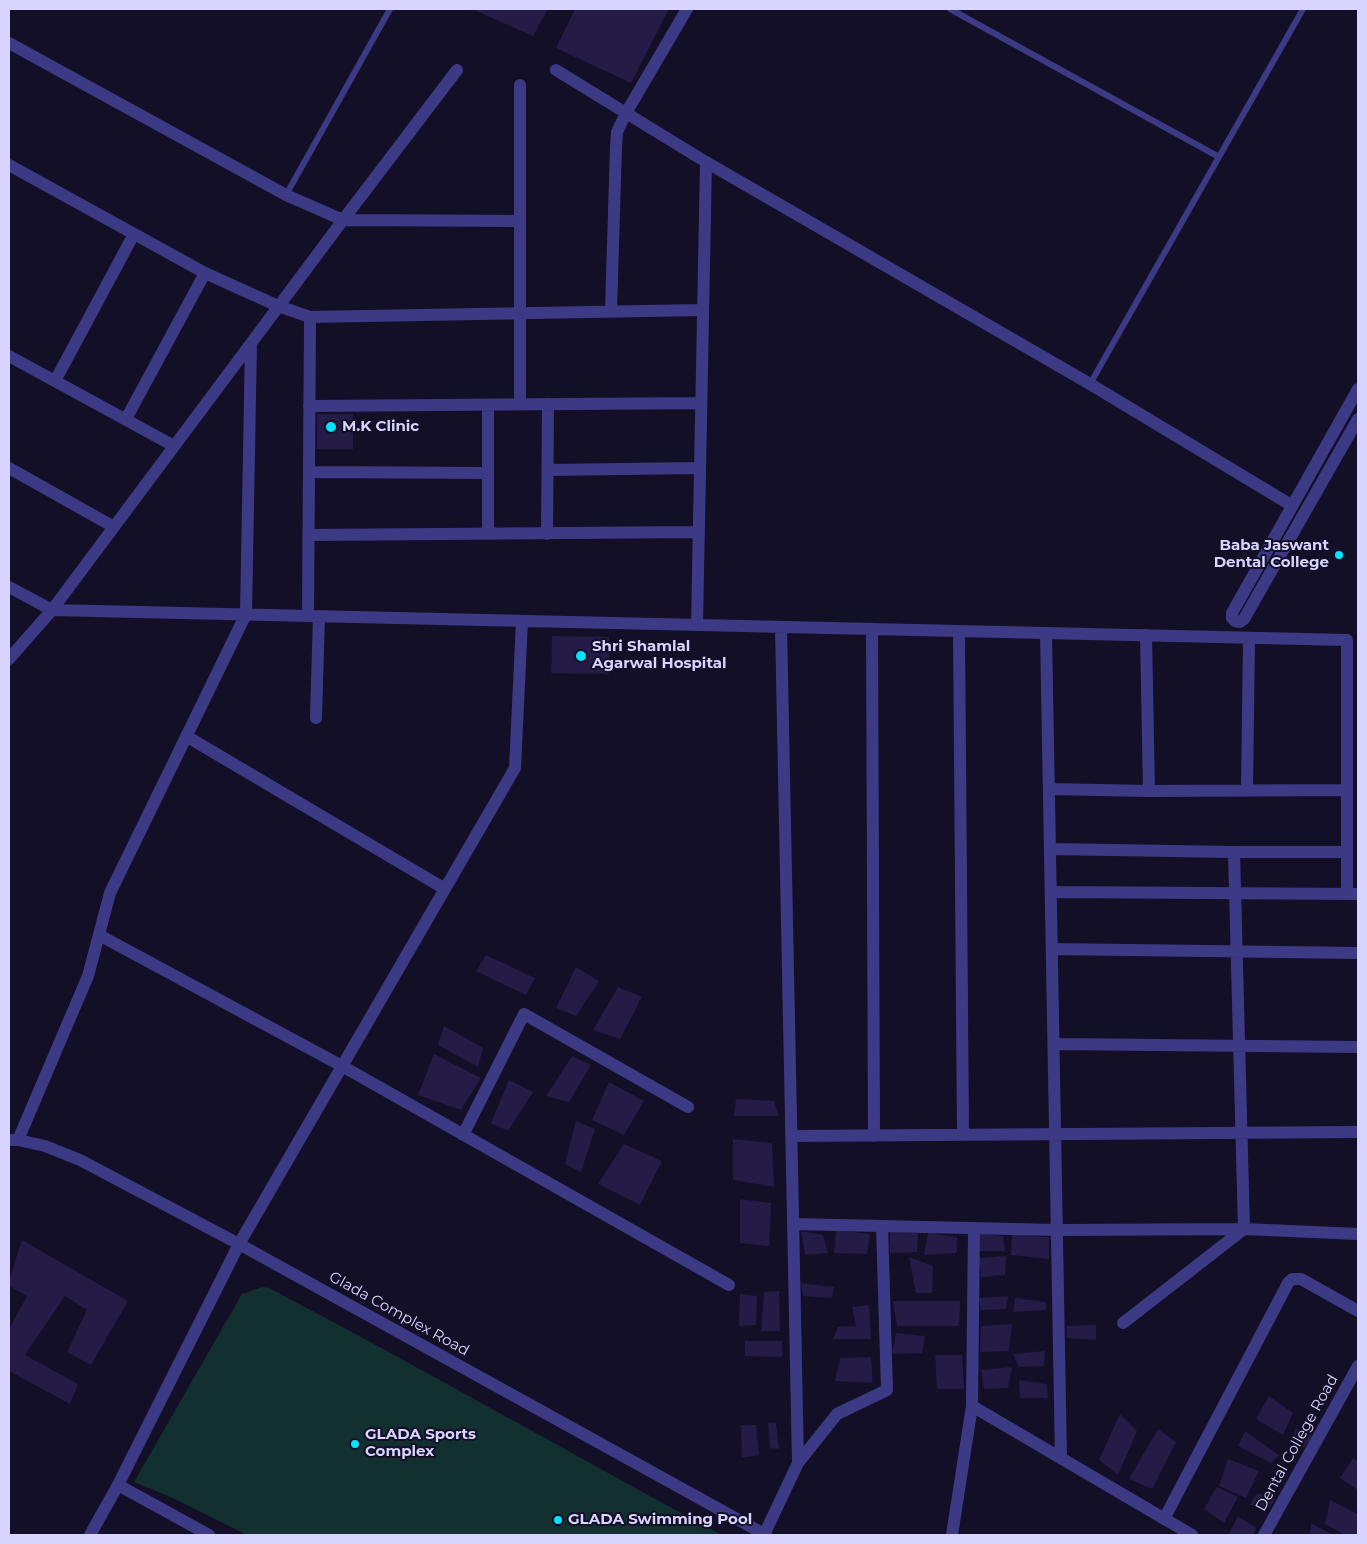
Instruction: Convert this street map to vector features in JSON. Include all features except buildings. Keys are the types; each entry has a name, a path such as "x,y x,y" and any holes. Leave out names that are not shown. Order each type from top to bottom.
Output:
{"street":[{"path":"611,311 617,132 626,113 687,9"},
{"path":"9,42 286,195 342,220 520,221"},
{"path":"9,658 52,610 342,220 457,70"},
{"path":"556,70 706,162 1090,384 1291,505"},
{"path":"520,85 520,404"},
{"path":"697,625 706,162"},
{"path":"9,165 206,273 278,306 310,317 702,310"},
{"path":"55,381 134,234"},
{"path":"126,419 206,273"},
{"path":"310,317 309,535 314,616 316,718"},
{"path":"13,1140 88,976 110,893 246,614 250,344"},
{"path":"9,356 174,446"},
{"path":"1235,621 1232,618 1232,613 1291,505 1358,389"},
{"path":"309,406 701,403"},
{"path":"488,404 488,534"},
{"path":"547,534 548,404"},
{"path":"1235,621 1240,622 1244,619 1358,419"},
{"path":"9,468 114,527"},
{"path":"548,470 699,468"},
{"path":"309,472 488,472"},
{"path":"309,535 698,532"},
{"path":"9,587 52,610 1347,640 1347,852 1353,894 1051,892"},
{"path":"90,1535 118,1485 239,1244 515,768 522,621"},
{"path":"1226,637 1235,621"},
{"path":"781,627 798,1463"},
{"path":"872,629 874,1136"},
{"path":"959,631 963,1135"},
{"path":"1046,633 1062,1458"},
{"path":"1146,635 1149,791"},
{"path":"1247,790 1248,638"},
{"path":"186,736 445,889"},
{"path":"1049,789 1149,791 1347,790"},
{"path":"1050,849 1347,852"},
{"path":"1234,852 1244,1229"},
{"path":"99,935 342,1066 729,1284"},
{"path":"1052,949 1358,953"},
{"path":"463,1135 524,1014 688,1107"},
{"path":"1054,1044 1358,1047"},
{"path":"791,1136 1358,1132"},
{"name":"Glada Complex Road","path":"13,1140 45,1146 80,1160 239,1244 765,1535"},
{"path":"793,1224 1057,1230 1244,1229 1358,1234"},
{"path":"765,1535 798,1463 837,1414 887,1390 882,1226"},
{"path":"952,1535 972,1406 974,1228"},
{"path":"1123,1323 1244,1229"},
{"path":"1164,1518 1288,1283 1292,1279 1301,1279 1358,1310"},
{"name":"Dental College Road","path":"1264,1535 1358,1366"},
{"path":"972,1406 1192,1535"},
{"path":"118,1485 209,1535"}],"lane":[{"path":"286,195 390,9"},
{"path":"950,9 1219,157"},
{"path":"1090,384 1303,9"}],"green space":[{"name":"GLADA Sports Complex","path":"262,1287 269,1288 326,1318 722,1535 247,1535 175,1499 134,1482 242,1294"}],"place":[{"name":"M.K Clinic","path":"331,427"},
{"name":"Baba Jaswant Dental College","path":"1339,555"},
{"name":"Shri Shamlal Agarwal Hospital","path":"581,656"},
{"name":"GLADA Sports Complex","path":"355,1444"},
{"name":"GLADA Swimming Pool","path":"558,1520"}]}
